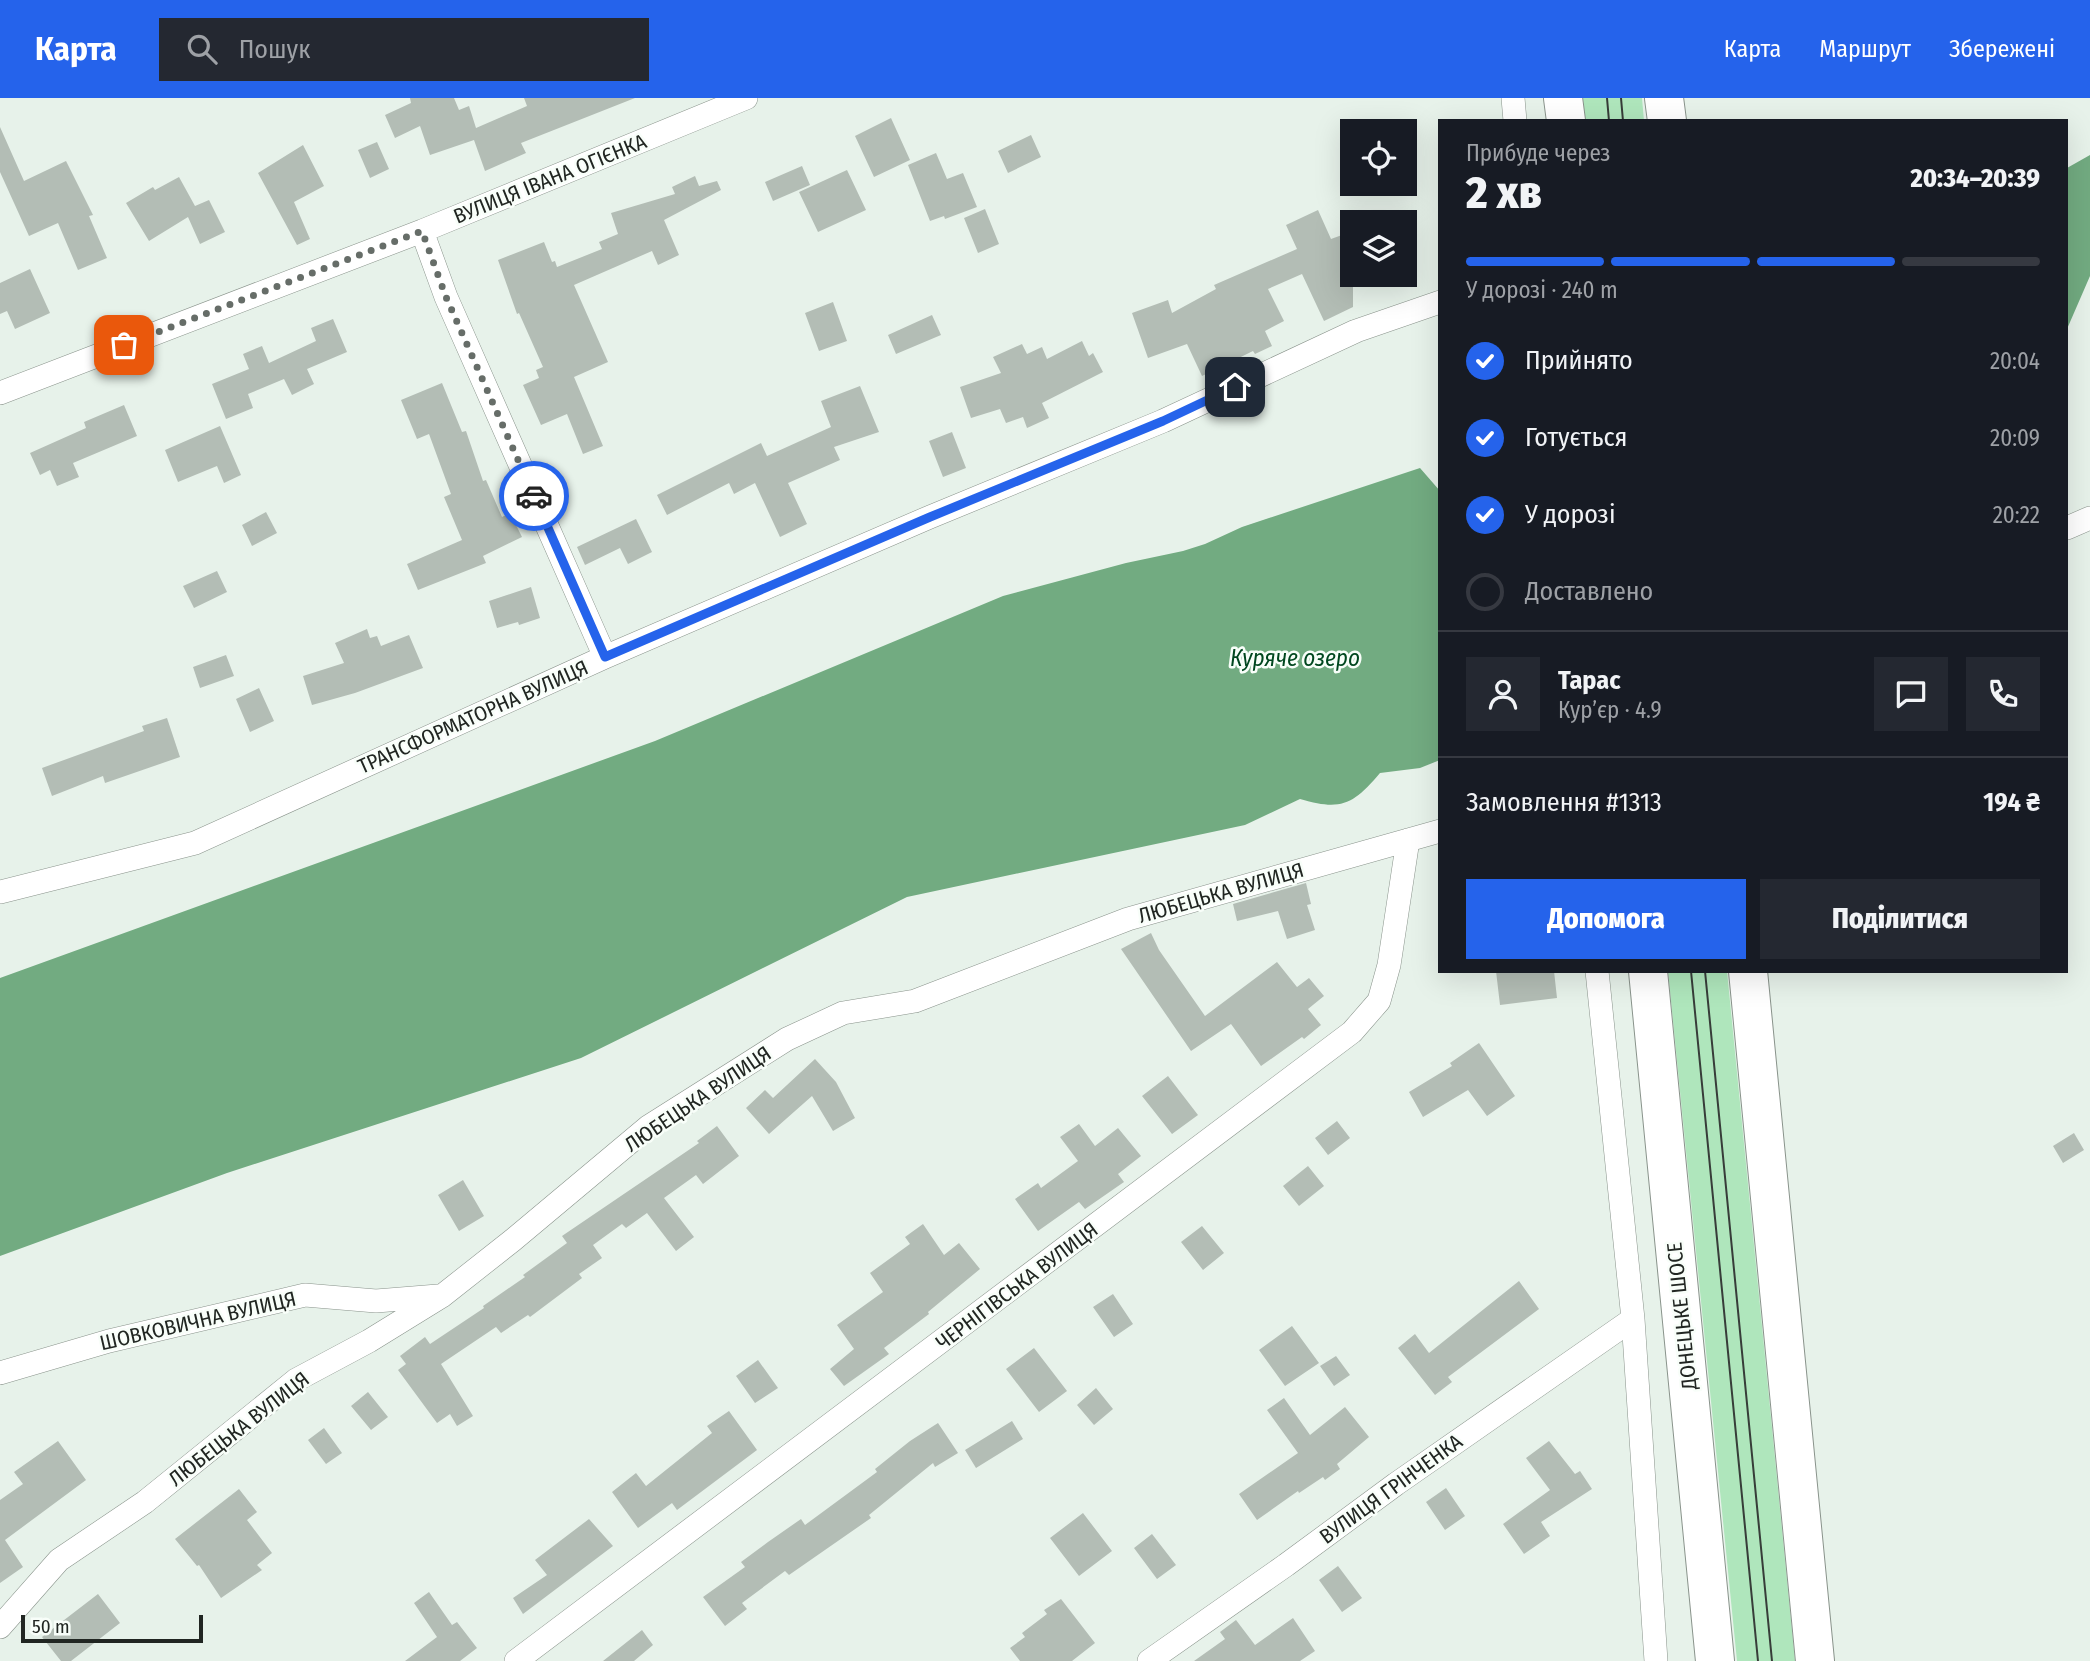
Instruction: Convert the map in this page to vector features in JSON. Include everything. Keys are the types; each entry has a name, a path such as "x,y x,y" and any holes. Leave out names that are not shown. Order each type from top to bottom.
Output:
{"highway":[{"path":"1563,98 1566,119"},
{"path":"1664,98 1667,119"},
{"name":"ДОНЕЦЬКЕ ШОСЕ","path":"1648,973 1715,1661"},
{"path":"1748,973 1815,1661"}],"street":[{"name":"ВУЛИЦЯ ІВАНА ОГІЄНКА","path":"0,393 422,231 746,98"},
{"path":"1513,98 1515,119"},
{"path":"422,231 446,297 605,657"},
{"name":"ТРАНСФОРМАТОРНА ВУЛИЦЯ","path":"0,892 195,843 605,657 930,517 1163,421 1356,331 1438,303"},
{"path":"2068,528 2090,518"},
{"name":"ЛЮБЕЦЬКА ВУЛИЦЯ","path":"0,1627 59,1560 145,1502 296,1380 369,1341 442,1296 648,1127 787,1039 843,1013 915,1001 1128,919 1438,832"},
{"name":"ЧЕРНІГІВСЬКА ВУЛИЦЯ","path":"516,1661 1352,1032 1379,1001 1391,955 1408,840"},
{"path":"1597,973 1633,1319 1656,1661"},
{"name":"ШОВКОВИЧНА ВУЛИЦЯ","path":"0,1373 109,1341 305,1295 376,1301 442,1296"},
{"name":"ВУЛИЦЯ ГРІНЧЕНКА","path":"1149,1661 1633,1319"}],"shaded area":[{"path":"1583,98 1642,98 1644,119 1585,119"},
{"path":"1668,973 1727,973 1795,1661 1737,1661"}],"water":[{"path":"2090,155 2090,276 2068,327 2068,167"},
{"name":"Куряче озеро","path":"1420,468 1438,489 1438,761 1420,768 1380,773 1362,792 1345,802 1326,804 1300,799 1245,825 907,897 581,1058 227,1173 0,1256 0,978 655,741 1003,596 1126,563 1183,551 1242,527"}],"building":[{"path":"410,98 454,98 459,110 469,106 476,128 527,106 524,98 635,98 521,143 526,153 485,171 474,140 430,155 420,126 395,138 385,115 411,103"},
{"path":"891,118 910,160 874,177 855,136"},
{"path":"0,127 24,181 66,161 93,215 89,216 107,258 78,270 58,223 29,236 0,172"},
{"path":"1031,135 1041,157 1008,173 998,151"},
{"path":"377,142 389,169 370,178 358,150"},
{"path":"303,145 324,186 294,202 310,239 297,245 258,173"},
{"path":"936,153 947,179 963,173 977,207 945,219 944,216 930,221 908,165"},
{"path":"802,166 810,185 773,201 765,182"},
{"path":"847,170 866,210 818,232 799,192"},
{"path":"695,176 699,186 717,181 721,190 664,220 679,255 658,265 652,251 574,285 608,362 574,377 603,446 583,454 567,414 541,425 523,385 539,378 536,370 543,367 519,313 517,314 498,260 544,242 552,262 555,261 557,267 602,249 599,242 618,234 611,213 675,194 672,187"},
{"path":"179,177 195,206 209,200 225,232 200,244 188,217 149,241 126,203 153,187 155,190"},
{"path":"985,209 999,244 978,253 964,218"},
{"path":"1318,210 1331,239 1340,236 1340,287 1353,287 1353,307 1324,321 1302,274 1268,289 1284,321 1265,331 1272,346 1255,354 1253,351 1202,376 1187,344 1148,358 1132,313 1168,300 1172,313 1216,289 1214,285 1297,249 1286,225"},
{"path":"30,269 50,313 15,329 7,311 0,314 0,283"},
{"path":"833,302 847,341 819,351 805,313"},
{"path":"932,315 941,335 896,354 888,335"},
{"path":"333,319 347,352 307,369 314,384 292,395 284,379 248,394 253,408 226,419 212,384 249,369 243,354 262,346 269,363 316,341 311,328"},
{"path":"1082,341 1089,356 1093,353 1103,372 1042,403 1049,418 1027,428 1023,417 1006,423 1000,409 971,418 960,387 1001,373 993,357 1022,344 1027,354 1042,347 1047,359"},
{"path":"442,383 462,432 466,431 483,481 486,480 502,517 510,513 522,537 483,556 486,563 418,590 407,564 462,540 444,497 451,494 429,434 417,439 401,400"},
{"path":"860,386 879,432 834,447 840,460 788,483 807,524 780,537 755,483 734,494 729,483 667,515 657,495 761,443 767,456 831,427 821,401"},
{"path":"124,405 137,436 73,463 79,477 57,486 50,470 40,475 30,453 86,428 84,422"},
{"path":"220,426 241,475 224,483 217,466 178,482 165,450"},
{"path":"952,432 966,468 943,477 929,441"},
{"path":"266,512 277,533 252,546 242,525"},
{"path":"636,519 652,552 628,564 620,548 585,565 577,547"},
{"path":"217,571 227,592 194,608 183,586"},
{"path":"531,587 540,618 497,628 489,601"},
{"path":"367,629 370,638 377,636 381,646 409,635 423,668 355,693 312,705 303,676 344,663 335,643"},
{"path":"226,655 234,676 200,688 193,667"},
{"path":"259,688 274,721 250,732 236,699"},
{"path":"167,718 180,757 105,783 103,776 52,796 42,768 144,731 142,726"},
{"path":"1306,883 1311,904 1307,905 1315,930 1287,939 1278,911 1237,921 1233,904"},
{"path":"1151,933 1159,950 1205,1016 1277,962 1297,987 1309,978 1324,996 1308,1009 1321,1025 1261,1066 1231,1024 1191,1051 1121,949"},
{"path":"1496,973 1554,973 1557,998 1500,1005"},
{"path":"1479,1043 1515,1096 1487,1116 1468,1090 1423,1117 1409,1092 1452,1066 1450,1063"},
{"path":"815,1059 836,1082 855,1118 833,1131 812,1096 769,1134 746,1108 765,1090 773,1098"},
{"path":"1168,1076 1198,1115 1172,1134 1142,1096"},
{"path":"1337,1121 1350,1138 1328,1155 1315,1138"},
{"path":"1079,1124 1095,1146 1118,1128 1141,1156 1118,1174 1124,1182 1085,1209 1079,1202 1038,1231 1015,1199 1038,1183 1041,1188 1078,1161 1060,1137"},
{"path":"717,1126 739,1156 703,1184 696,1175 664,1198 694,1237 676,1251 647,1213 626,1228 622,1224 593,1245 602,1258 579,1274 582,1278 530,1317 528,1315 501,1333 496,1327 441,1364 473,1416 457,1426 450,1414 437,1423 398,1370 406,1364 400,1356 425,1337 430,1344 484,1308 483,1306 567,1243 562,1236 699,1143 697,1141"},
{"path":"2074,1133 2084,1150 2063,1163 2053,1146"},
{"path":"1308,1166 1324,1186 1299,1206 1283,1186"},
{"path":"463,1180 484,1216 459,1231 438,1195"},
{"path":"923,1224 944,1255 959,1243 980,1269 928,1312 929,1314 884,1348 889,1354 844,1386 830,1369 854,1349 837,1325 883,1292 870,1273 910,1244 905,1237"},
{"path":"1202,1226 1224,1253 1203,1270 1181,1242"},
{"path":"1519,1281 1539,1309 1448,1377 1452,1382 1435,1395 1398,1348 1415,1334 1429,1353"},
{"path":"1113,1294 1133,1324 1114,1337 1093,1307"},
{"path":"1292,1326 1319,1363 1285,1386 1259,1350"},
{"path":"1034,1348 1067,1391 1039,1412 1006,1369"},
{"path":"1336,1356 1350,1375 1334,1386 1320,1366"},
{"path":"758,1360 778,1388 755,1403 736,1376"},
{"path":"1096,1388 1113,1409 1094,1425 1077,1405"},
{"path":"368,1392 388,1417 371,1430 351,1406"},
{"path":"1284,1398 1310,1435 1345,1407 1369,1437 1337,1464 1340,1469 1325,1480 1323,1477 1299,1493 1298,1491 1257,1520 1239,1494 1298,1453 1267,1410"},
{"path":"729,1411 757,1450 677,1510 672,1503 638,1528 612,1492 636,1473 646,1486 712,1433 707,1426"},
{"path":"1012,1421 1023,1439 976,1468 965,1450"},
{"path":"938,1423 958,1453 935,1467 933,1463 869,1515 871,1518 789,1575 785,1571 742,1603 747,1609 725,1626 703,1597 745,1567 741,1562 768,1542 801,1519 805,1525 877,1472 875,1469 910,1441"},
{"path":"324,1428 342,1453 326,1464 308,1440"},
{"path":"58,1441 86,1480 5,1540 23,1567 0,1583 0,1500 23,1484 14,1472"},
{"path":"1549,1441 1575,1474 1580,1471 1592,1489 1541,1522 1550,1536 1524,1554 1503,1524 1550,1490 1526,1458"},
{"path":"1446,1488 1465,1516 1445,1530 1426,1502"},
{"path":"239,1489 257,1512 247,1520 272,1553 257,1565 262,1570 221,1598 199,1565 197,1566 175,1539"},
{"path":"1083,1513 1112,1551 1079,1576 1050,1538"},
{"path":"589,1519 613,1546 523,1614 513,1598 547,1575 535,1560"},
{"path":"1152,1534 1176,1565 1157,1579 1134,1548"},
{"path":"1338,1566 1362,1598 1342,1612 1319,1580"},
{"path":"429,1592 452,1625 457,1622 477,1648 460,1661 405,1661 437,1637 414,1603"},
{"path":"98,1594 120,1623 71,1661 61,1661 42,1637"},
{"path":"1061,1599 1095,1643 1072,1661 1020,1661 1010,1648 1025,1637 1022,1633 1047,1614 1044,1610"},
{"path":"1293,1618 1315,1651 1300,1661 1194,1661 1225,1639 1220,1632 1236,1620 1255,1645"},
{"path":"642,1630 653,1645 634,1661 603,1661"}],"tram line":[{"path":"1607,98 1609,119"},
{"path":"1621,98 1623,119"},
{"path":"1691,973 1758,1661"},
{"path":"1705,973 1772,1661"}],"way so far":[{"path":"124,345 422,231 446,297 534,496"}],"route":[{"path":"534,496 605,657 930,517 1163,421 1235,387"}]}
